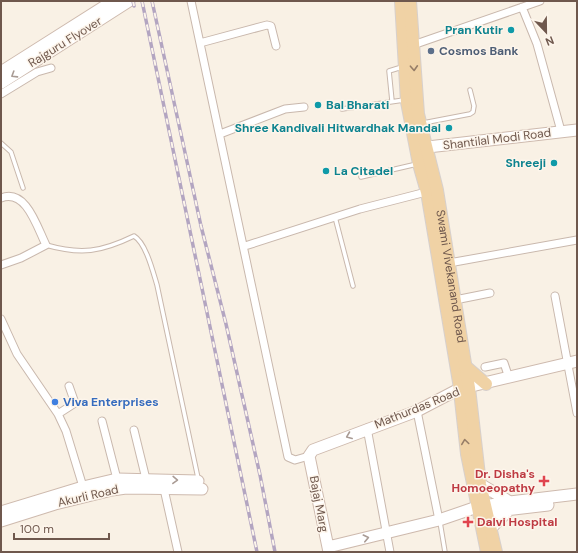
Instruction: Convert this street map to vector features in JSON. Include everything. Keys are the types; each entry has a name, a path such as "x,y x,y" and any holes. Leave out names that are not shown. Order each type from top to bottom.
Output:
{"main road":[{"name":"Swami Vivekanand Road","path":"401,1 407,99 421,148 449,263 465,366 461,392 480,484 487,552"},
{"name":"Swami Vivekanand Road","path":"410,1 416,98 420,123 421,148 418,164 432,191 461,392 467,454 482,510 491,528 496,552"},
{"path":"465,366 486,384"}],"street":[{"name":"Rajguru Flyover","path":"1,72 113,1"},
{"name":"Rajguru Flyover","path":"1,83 130,1"},
{"path":"191,1 245,246 288,458 295,460 309,456"},
{"path":"413,46 540,1"},
{"path":"522,7 537,44 561,132"},
{"path":"200,43 267,25 270,26 276,46"},
{"path":"1,94 37,72 51,68"},
{"path":"220,134 285,109 304,106"},
{"name":"Shantilal Modi Road","path":"421,148 577,130"},
{"path":"245,246 335,217 432,191"},
{"path":"1,198 16,196 22,202 30,212 46,245 1,265"},
{"path":"449,263 577,240"},
{"path":"455,300 490,293"},
{"path":"555,296 573,366 577,413"},
{"path":"1,319 17,354 58,414 66,431 85,491"},
{"path":"484,368 504,363 509,378"},
{"path":"461,392 573,366"},
{"name":"Mathurdas Road","path":"309,456 313,450 367,428 417,411 461,392 509,378 573,366"},
{"path":"58,414 75,403 69,386"},
{"path":"417,411 439,520"},
{"path":"102,421 117,479"},
{"path":"367,428 390,552"},
{"path":"134,430 146,479"},
{"name":"Bajaj Marg","path":"309,456 328,550"},
{"name":"Akurli Road","path":"1,521 117,479 146,479 200,485"},
{"path":"480,484 509,506 577,501"},
{"name":"Akurli Road","path":"1,512 85,491 126,488 164,489 200,485"},
{"path":"164,489 178,552"},
{"path":"328,550 386,533 482,510 577,494"},
{"path":"491,528 509,506"}],"lane":[{"path":"392,102 389,71 405,67"},
{"path":"420,123 470,114 473,112 474,106 470,90"},
{"path":"342,108 407,99"},
{"path":"1,143 11,152 23,188"},
{"path":"361,177 418,164"},
{"path":"335,217 353,286"},
{"path":"46,245 68,251 92,251 107,248 134,236 138,239 150,262 157,285 200,485"},
{"path":"439,520 445,552"}],"railway":[{"path":"133,1 134,6"},
{"path":"142,1 257,552"},
{"path":"152,1 201,226 226,324 260,475 275,552"}],"place":[{"name":"Pran Kutir","path":"511,30"},
{"name":"Cosmos Bank","path":"431,51"},
{"name":"Bal Bharati","path":"318,105"},
{"name":"Shree Kandivali Hitwardhak Mandal","path":"449,128"},
{"name":"Shreeji","path":"554,163"},
{"name":"La Citadel","path":"326,171"},
{"name":"Viva Enterprises","path":"55,402"},
{"name":"Dr. Disha's Homoeopathy","path":"544,481"},
{"name":"Dalvi Hospital","path":"468,522"}]}
